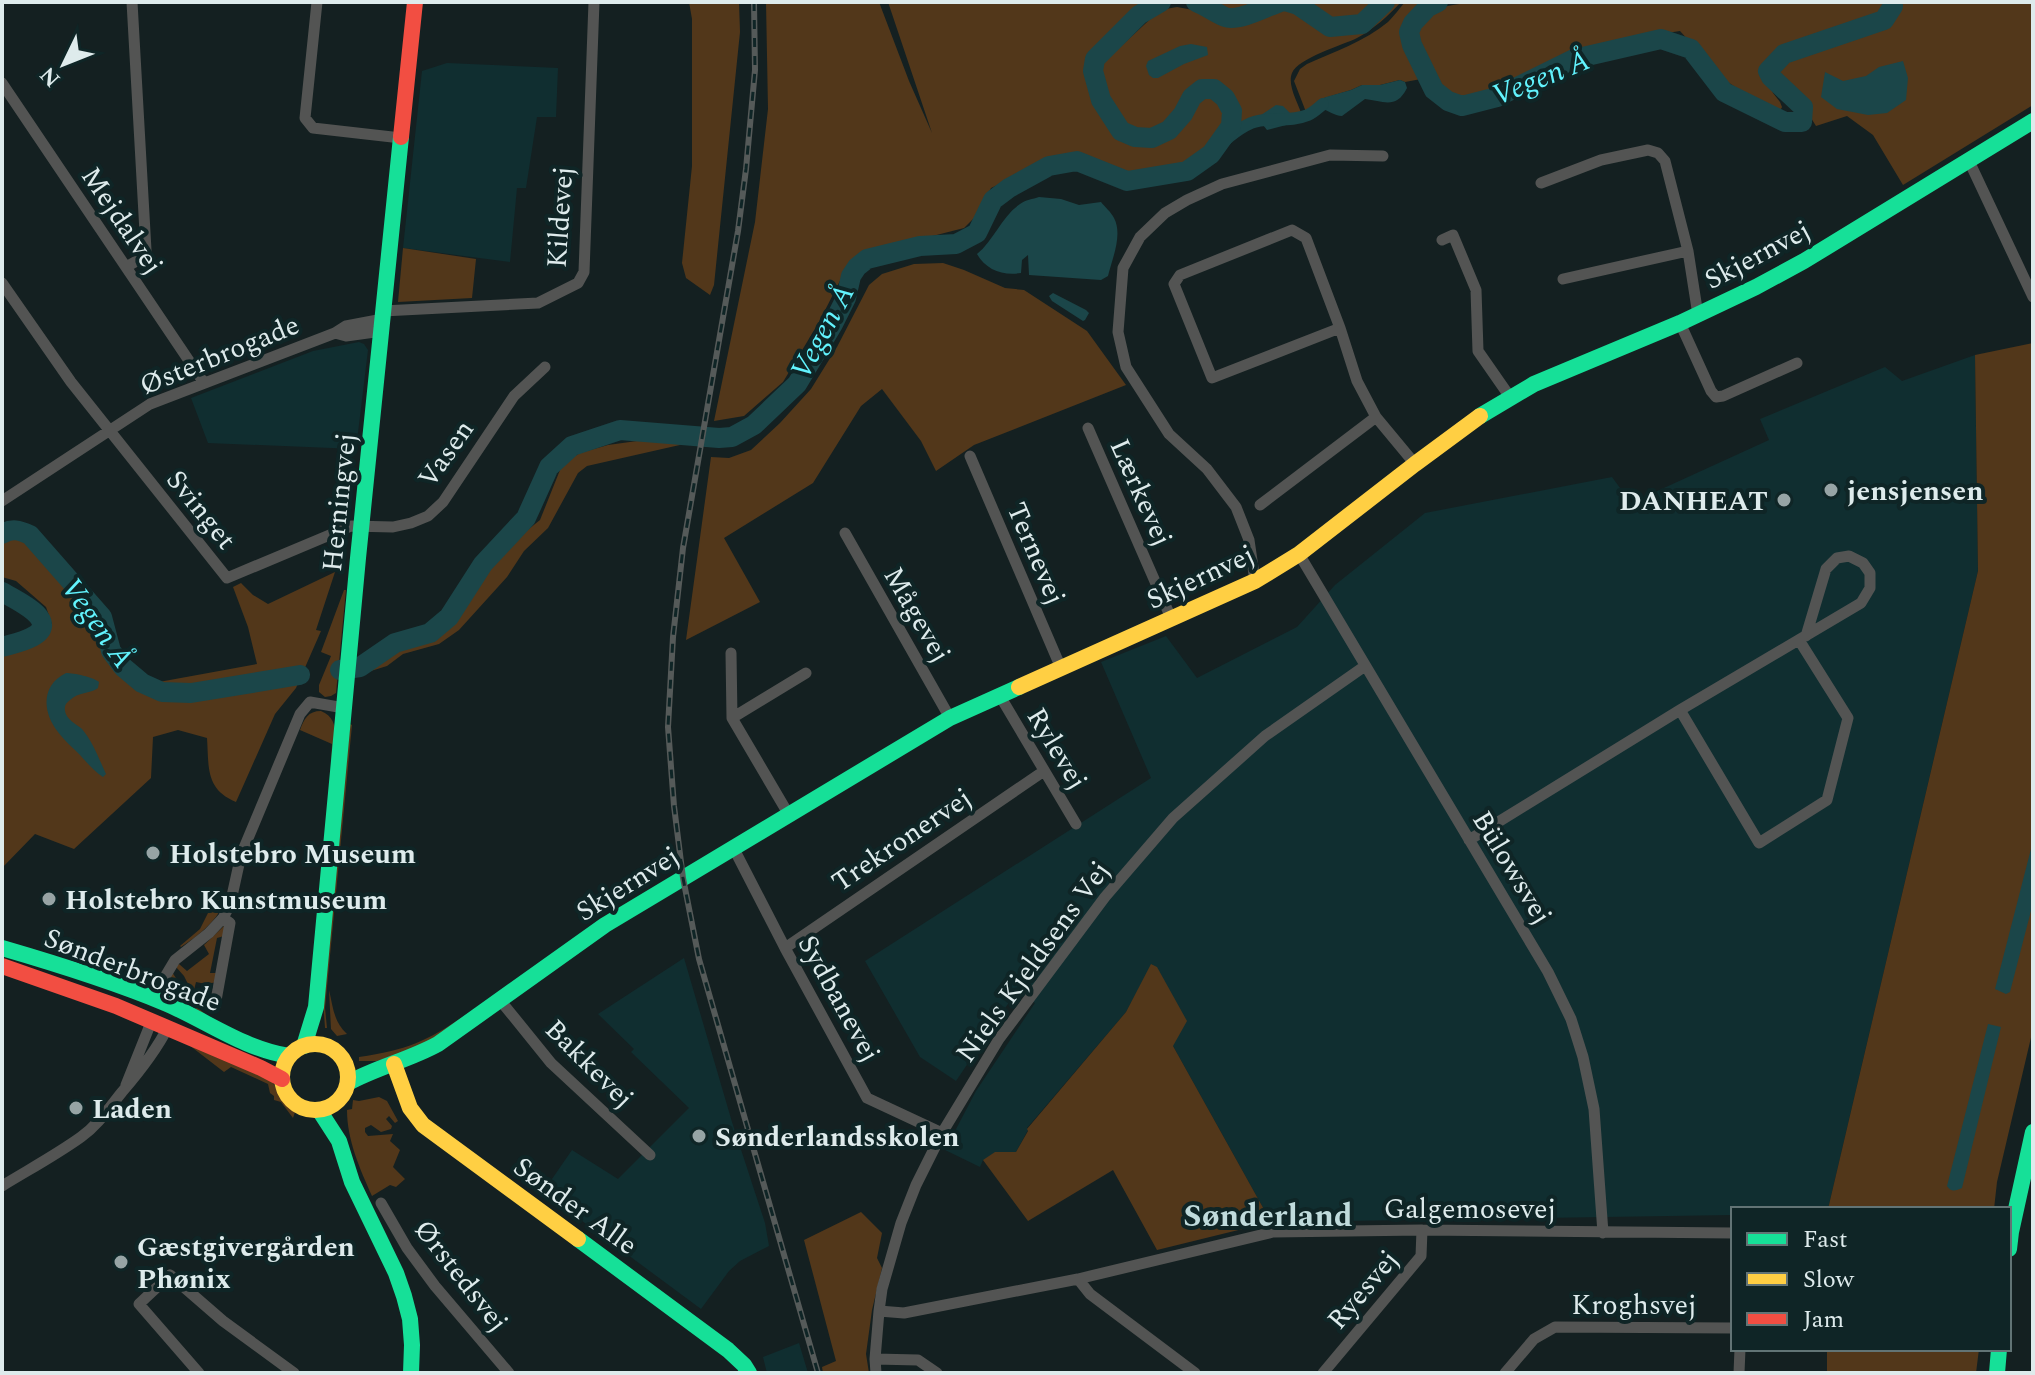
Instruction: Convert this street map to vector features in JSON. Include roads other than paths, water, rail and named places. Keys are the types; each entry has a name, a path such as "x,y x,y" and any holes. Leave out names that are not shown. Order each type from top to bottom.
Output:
{"street":[{"path":"126,267 142,258 146,250 132,2"},
{"path":"317,2 305,118 308,124 313,128 401,138"},
{"name":"Herningvej","path":"306,1044 316,1007 415,2"},
{"name":"Kildevej","path":"383,320 538,303 578,283 584,272 594,2"},
{"name":"Mejdalvej","path":"2,83 204,383"},
{"name":"Skjernvej","path":"388,1065 438,1044 605,925 950,718 1255,581 1299,554 1467,425 1510,397 1698,315 1804,261 2033,121"},
{"path":"1541,183 1601,160 1648,150 1658,153 1665,161 1688,251 1698,315"},
{"path":"1255,581 1249,540 1236,507 1207,469 1169,434 1126,367 1118,332 1123,268 1140,237 1165,213 1222,184 1330,155 1383,156"},
{"path":"1969,161 2033,297"},
{"path":"1340,328 1212,378 1174,284 1180,275 1292,230 1306,238 1340,328 1357,381 1376,417 1415,464"},
{"path":"1442,240 1453,235 1476,290 1478,351 1510,397"},
{"path":"1563,279 1688,251"},
{"path":"2,283 71,382 109,430"},
{"name":"Østerbrogade","path":"2,501 150,404 335,333 346,336 383,320"},
{"path":"1680,323 1716,397 1797,363"},
{"name":"Vasen","path":"362,527 393,527 428,516 443,502 514,396 545,367"},
{"path":"1260,505 1376,417"},
{"name":"Lærkevej","path":"1088,428 1171,618"},
{"name":"Svinget","path":"109,430 227,578 351,526 362,527"},
{"name":"Ternevej","path":"970,456 1061,668"},
{"name":"Mågevej","path":"845,533 950,718"},
{"name":"Bülowsvej","path":"1299,554 1548,972 1571,1019 1594,1109 1603,1233"},
{"path":"1469,840 1680,710 1802,638 1861,603 1870,588 1870,573 1863,563 1849,556 1837,558 1826,569 1802,638 1848,718 1827,800 1759,843 1680,710"},
{"path":"731,653 732,718 789,815"},
{"name":"Niels Kjeldsens Vej","path":"876,1373 882,1289 901,1223 942,1133 999,1039 1105,897 1173,818 1265,736 1365,666"},
{"path":"732,718 806,673"},
{"name":"Rylevej","path":"1000,696 1076,824"},
{"path":"2,1186 82,1137 137,1077 158,1047 163,980 175,960 223,918 234,893 241,855 300,714 310,702 344,708"},
{"name":"Trekronervej","path":"785,948 1044,771"},
{"name":"Sydbanevej","path":"733,847 867,1098 942,1133"},
{"path":"215,1006 230,923 223,918"},
{"name":"Sønderbrogade","path":"2,948 58,966 153,1008 159,1015"},
{"name":"Sønderbrogade","path":"2,966 159,1015 231,1056 267,1069 282,1079"},
{"name":"Bakkevej","path":"500,1000 551,1063 650,1155"},
{"name":"Herningvej","path":"316,1007 341,1074"},
{"path":"159,1015 169,1014 264,1052 289,1056"},
{"path":"124,1090 159,1015"},
{"path":"339,1140 342,1124 341,1074 306,1044 289,1056 282,1079 285,1091 297,1105 319,1110 329,1107 341,1074"},
{"path":"341,1074 388,1065"},
{"name":"Sønder Alle","path":"388,1065 410,1108 423,1125 728,1350 749,1373"},
{"path":"319,1110 339,1140 352,1182 403,1288 411,1323 411,1373"},
{"path":"2011,1233 2033,1132"},
{"name":"Ørstedsvej","path":"381,1203 425,1273 509,1373"},
{"name":"Ryesvej","path":"1323,1373 1421,1256 1422,1230"},
{"name":"Galgemosevej","path":"879,1311 904,1313 1078,1279 1273,1232 1731,1233"},
{"path":"199,1373 139,1304 170,1275 288,1371"},
{"path":"1078,1279 1090,1294 1195,1373"},
{"name":"Kroghsvej","path":"1505,1373 1534,1339 1555,1327 1731,1328"},
{"path":"1739,1373 1740,1351"},
{"path":"1997,1373 1999,1351"},
{"path":"875,1359 918,1360 937,1373"}],"waterway":[{"name":"Vegen Å","path":"340,670 360,667 395,643 430,633 449,617 483,564 526,518 549,467 572,446 620,430 719,438 732,437 754,425 797,384 833,324 846,298 851,276 867,259 920,246 956,244 977,233 993,200 1049,166 1077,161 1127,181 1187,171 1211,154 1231,126 1232,111 1225,98 1214,89 1202,89 1192,97 1169,130 1152,138 1135,137 1121,131 1101,100 1093,71 1095,59 1139,15 1161,2"},
{"name":"Vegen Å","path":"1196,2 1231,18 1280,2"},
{"name":"Vegen Å","path":"1288,2 1298,5 1330,27 1362,24 1385,2"},
{"name":"Vegen Å","path":"1438,2 1428,7 1409,32 1434,90 1448,101 1462,106 1497,97 1574,59 1661,39 1691,49 1724,92 1785,122 1802,122 1803,107 1768,71 1784,54 1884,20 1893,6 1892,2"},
{"path":"1211,154 1251,123 1301,117 1323,104"},
{"name":"Vegen Å","path":"2,534 16,530 30,535 102,617 111,651 123,667 142,683 162,692 191,693 300,675"},
{"name":"Vegen Å","path":"2,592 33,611 42,624 40,631 32,637 2,647"}],"railway":[{"path":"754,2 755,70 746,169 683,548 673,637 668,727 683,878 699,959 818,1373"}],"place":[{"name":"jensjensen","path":"1831,490"},
{"name":"DANHEAT","path":"1784,500"},
{"name":"Holstebro Museum","path":"153,853"},
{"name":"Holstebro Kunstmuseum","path":"49,899"},
{"name":"Laden","path":"76,1108"},
{"name":"Sønderlandsskolen","path":"699,1136"},
{"name":"Gæstgivergården Phønix","path":"121,1262"}],"district":[{"name":"Sønderland","path":"1268,1215"}]}
